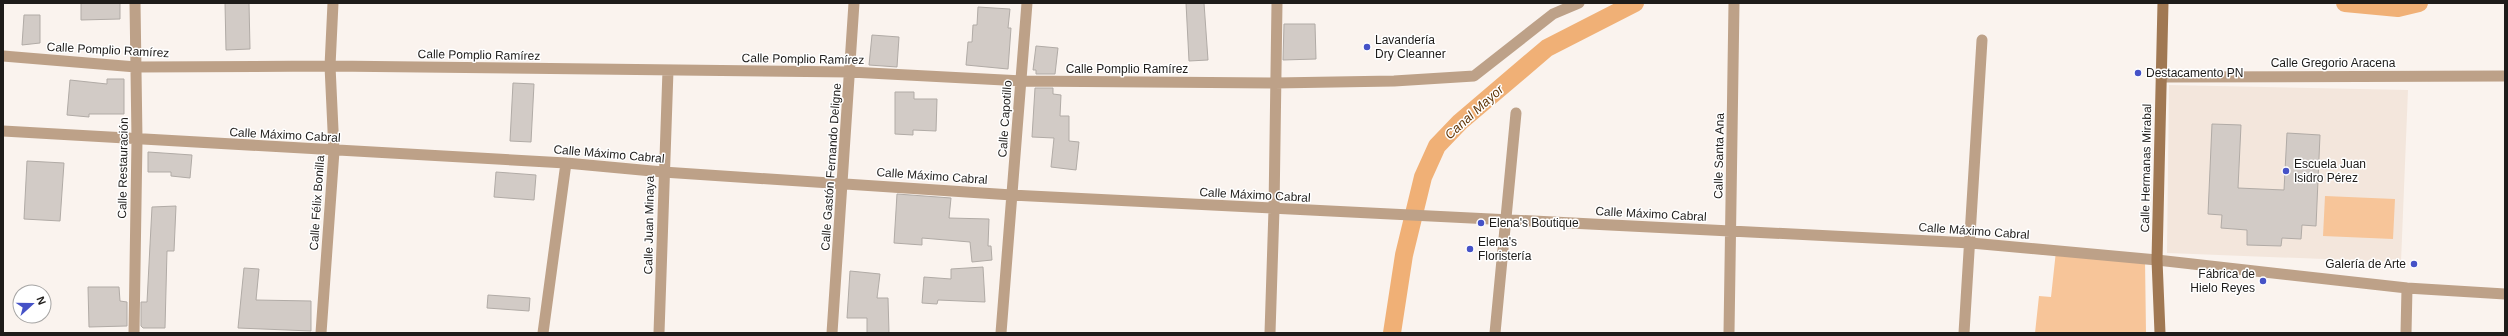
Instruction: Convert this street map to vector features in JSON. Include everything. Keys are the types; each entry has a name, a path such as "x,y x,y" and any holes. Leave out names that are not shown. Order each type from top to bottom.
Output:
{"main road":[{"name":"Calle Hermanas Mirabal","path":"2160,333 2157,260 2163,3"}],"street":[{"name":"Calle Restauración","path":"134,333 137,139 135,3"},
{"name":"Calle Félix Bonilla","path":"321,333 334,152 330,66 332,3"},
{"name":"Calle Gastón Fernando Deligne","path":"832,333 854,3"},
{"name":"Calle Capotillo","path":"1001,333 1027,3"},
{"path":"1270,333 1274,209 1277,3"},
{"name":"Calle Pomplio Ramírez","path":"3,56 136,67 330,66 850,72 1021,82 1275,83 1394,81 1474,76 1553,14 1579,3"},
{"name":"Calle Santa Ana","path":"1728,333 1732,231 1734,3"},
{"path":"1964,333 1971,243 1982,40"},
{"name":"Calle Juan Minaya","path":"659,333 663,172 668,70"},
{"name":"Calle Gregorio Aracena","path":"2161,77 2505,76"},
{"path":"1495,333 1516,113"},
{"name":"Calle Máximo Cabral","path":"3,132 334,152 566,163 663,172 843,182 1012,196 1971,243 2157,260 2407,288 2505,294"},
{"path":"543,333 566,163"},
{"path":"2406,333 2407,288"}],"shaded area":[{"name":"Escuela Juan Isidro Pérez","path":"2169,85 2408,90 2401,262 2167,253"},
{"path":"2325,196 2395,199 2393,239 2323,236"},
{"path":"2056,251 2145,259 2146,333 2035,333 2039,296 2051,297"}],"building":[{"path":"81,3 120,3 120,19 81,20"},
{"path":"225,3 249,3 250,49 226,50"},
{"path":"1186,3 1204,3 1208,60 1189,61"},
{"path":"978,7 1010,9 1008,28 1011,28 1008,69 966,65 968,42 972,42 973,25 977,25"},
{"path":"24,15 40,15 40,43 22,45"},
{"path":"1284,24 1315,24 1316,59 1283,60"},
{"path":"872,35 899,37 897,67 869,65"},
{"path":"1036,46 1058,48 1055,74 1036,74 1036,70 1033,70"},
{"path":"107,79 124,79 124,114 89,114 89,117 67,115 70,80 107,84"},
{"path":"513,83 534,84 531,142 510,141"},
{"path":"1035,88 1053,88 1053,94 1061,95 1060,116 1069,116 1069,141 1079,142 1076,170 1051,167 1054,138 1032,137"},
{"path":"895,92 914,92 914,99 937,99 936,131 913,130 913,135 895,134"},
{"path":"2212,124 2241,125 2238,188 2284,190 2287,133 2320,135 2316,226 2302,225 2301,239 2282,238 2281,246 2247,245 2247,230 2221,228 2222,215 2208,214"},
{"path":"148,152 192,155 190,178 171,176 171,172 148,172"},
{"path":"27,161 64,163 60,221 24,219"},
{"path":"496,172 536,175 534,200 494,197"},
{"path":"897,194 951,198 949,218 989,219 988,246 991,246 992,260 972,262 970,242 922,238 922,245 894,243"},
{"path":"176,206 174,251 167,251 165,328 143,328 141,326 141,302 147,302 152,207"},
{"path":"983,267 985,302 938,300 937,304 922,303 924,277 951,279 951,269"},
{"path":"244,268 259,269 256,300 311,301 311,331 238,328"},
{"path":"850,271 880,274 877,298 888,298 889,333 867,333 867,318 847,318"},
{"path":"88,287 119,287 120,301 127,302 127,326 89,327"},
{"path":"488,295 530,298 529,311 487,308"}],"waterway":[{"name":"Canal Mayor","path":"1392,333 1404,255 1423,177 1437,146 1460,122 1547,48 1635,3"},
{"name":"Canal Mayor","path":"2345,3 2398,8 2419,3"}],"place":[{"name":"Lavandería Dry Cleanner","path":"1367,47"},
{"name":"Destacamento PN","path":"2138,73"},
{"name":"Escuela Juan Isidro Pérez","path":"2286,171"},
{"name":"Elena's Boutique","path":"1481,223"},
{"name":"Elena's Floristería","path":"1470,249"},
{"name":"Galería de Arte","path":"2414,264"},
{"name":"Fábrica de Hielo Reyes","path":"2263,281"}]}
